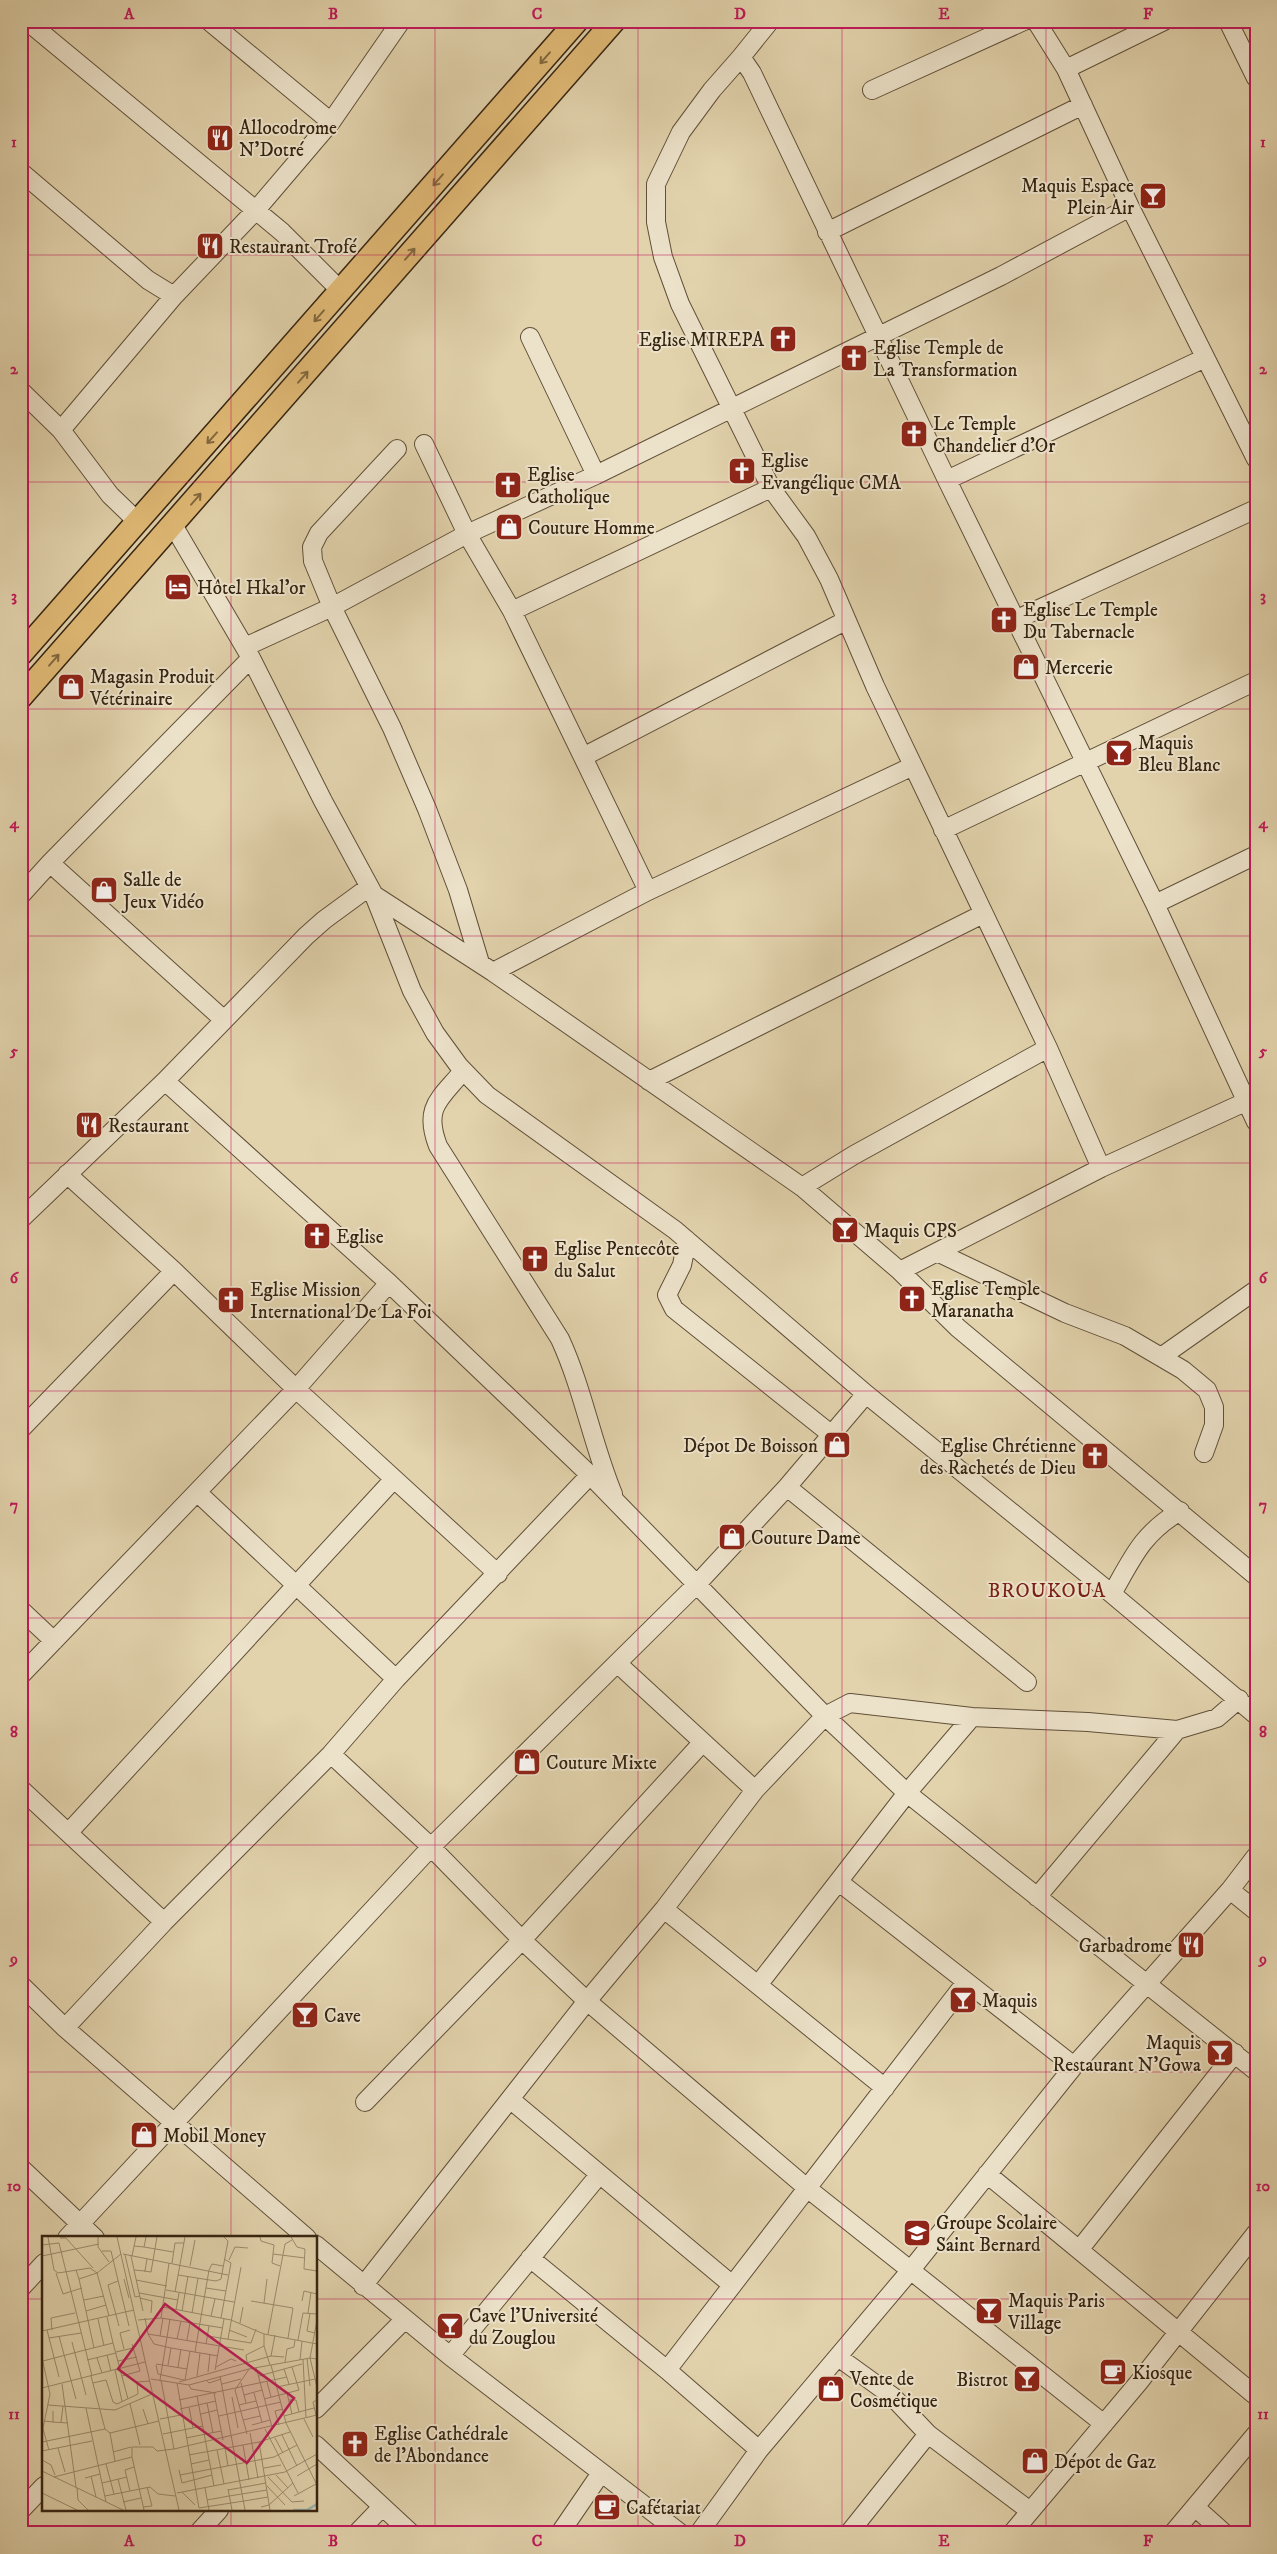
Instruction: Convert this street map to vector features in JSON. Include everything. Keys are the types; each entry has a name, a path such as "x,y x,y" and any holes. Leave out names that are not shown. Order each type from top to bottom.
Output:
{"main road":[{"path":"21,654 342,291 577,21"},
{"path":"21,696 614,21"}],"street":[{"path":"27,21 256,210 342,291"},
{"path":"209,21 331,122"},
{"path":"61,430 174,296 256,210 331,122 401,21"},
{"path":"770,21 712,90 681,132 656,184 656,222 663,257 680,304 771,488 806,536 829,579 845,622 1048,1048 1101,1168"},
{"path":"872,90 1024,21"},
{"path":"1036,21 1066,68 1130,207 1256,459"},
{"path":"1066,68 1164,21"},
{"path":"1228,21 1256,78"},
{"path":"741,57 752,73 1015,620 1251,1100 1256,1122"},
{"path":"827,232 1083,105"},
{"path":"21,172 148,280 174,296"},
{"path":"21,895 248,653 467,534 596,475 877,335 1001,276 1130,207"},
{"path":"530,337 596,475"},
{"path":"947,480 1205,358"},
{"path":"21,391 61,430 110,495 138,522"},
{"path":"424,444 467,534 512,610 648,891"},
{"path":"397,450 319,533 312,547 313,561 332,607 392,728 427,809 487,967"},
{"path":"512,610 771,488"},
{"path":"1015,620 1256,509"},
{"path":"173,525 248,653 372,891 412,991 435,1033 463,1071 487,1095 687,1240 866,1394 1112,1594 1256,1715"},
{"path":"583,757 845,622"},
{"path":"943,830 1084,761 1256,681"},
{"path":"487,967 913,766"},
{"path":"1155,904 1256,855"},
{"path":"50,863 224,1020"},
{"path":"372,891 487,967 802,1187 900,1270 958,1328 1256,1576"},
{"path":"21,1219 165,1081 306,936 324,920 372,891"},
{"path":"649,1081 983,914"},
{"path":"802,1187 854,1155 1048,1048"},
{"path":"463,1071 433,1110 431,1121 438,1146 560,1339 574,1369 594,1445 616,1501"},
{"path":"165,1081 389,1283 590,1475 825,1716 907,1793 1256,2071"},
{"path":"900,1270 1101,1168 1251,1100"},
{"path":"67,1174 174,1272 296,1389 498,1574"},
{"path":"687,1240 682,1265 667,1295 674,1309 832,1435"},
{"path":"937,1252 1065,1312 1125,1336 1183,1370 1207,1390 1214,1407 1214,1425 1204,1453"},
{"path":"21,1429 174,1272"},
{"path":"21,1675 296,1389 389,1283"},
{"path":"1161,1357 1256,1290"},
{"path":"69,2236 431,1847 697,1584 787,1486 866,1394"},
{"path":"65,2028 164,1922 331,1754 396,1679 498,1574 590,1475"},
{"path":"69,1832 394,1479"},
{"path":"787,1486 1027,1682"},
{"path":"198,1493 396,1679"},
{"path":"1112,1594 1142,1541 1159,1524 1180,1511"},
{"path":"21,1610 54,1641"},
{"path":"617,1663 755,1790"},
{"path":"363,2286 587,2001 664,1909 755,1790 825,1716 850,1703 972,1717 1088,1722 1177,1730 1217,1718 1239,1699"},
{"path":"758,1986 907,1793 972,1717"},
{"path":"1037,1897 1177,1730"},
{"path":"365,2102 522,1940 702,1743"},
{"path":"331,1754 431,1847 522,1940 587,2001 807,2188 1104,2424"},
{"path":"21,1789 164,1922"},
{"path":"698,2533 759,2450 910,2271 1074,2066 1230,1890 1256,1856"},
{"path":"840,1882 1074,2066"},
{"path":"1230,1890 1256,1911"},
{"path":"664,1909 885,2088"},
{"path":"667,2370 731,2284 966,1982"},
{"path":"21,1985 65,2028 305,2236"},
{"path":"1079,2250 1234,2053"},
{"path":"511,2100 731,2284"},
{"path":"21,2168 93,2236"},
{"path":"987,2174 1256,2396"},
{"path":"450,2356 599,2175"},
{"path":"1012,2533 1104,2424 1256,2233"},
{"path":"318,2248 450,2356 680,2533"},
{"path":"530,2258 667,2370 759,2450"},
{"path":"21,2288 42,2265"},
{"path":"318,2407 405,2319"},
{"path":"838,2357 892,2396 928,2434 1030,2511"},
{"path":"850,2533 928,2434"},
{"path":"1173,2533 1256,2434"},
{"path":"318,2447 411,2533"},
{"path":"560,2533 602,2473"},
{"path":"21,2510 42,2488"},
{"path":"357,2533 382,2507"},
{"path":"1195,2507 1224,2533"},
{"path":"198,2533 217,2512"}],"place":[{"name":"Allocodrome N’Dotré","path":"220,138"},
{"name":"Maquis Espace Plein Air","path":"1153,196"},
{"name":"Restaurant Trofé","path":"210,246"},
{"name":"Eglise MIREPA","path":"783,339"},
{"name":"Eglise Temple de La Transformation","path":"854,358"},
{"name":"Le Temple Chandelier d'Or","path":"914,434"},
{"name":"Eglise Evangélique CMA","path":"742,471"},
{"name":"Eglise Catholique","path":"508,485"},
{"name":"Couture Homme","path":"509,527"},
{"name":"Hôtel Hkal'or","path":"178,587"},
{"name":"Eglise Le Temple Du Tabernacle","path":"1004,620"},
{"name":"Mercerie","path":"1026,667"},
{"name":"Magasin Produit Vétérinaire","path":"71,687"},
{"name":"Maquis Bleu Blanc","path":"1119,753"},
{"name":"Salle de Jeux Vidéo","path":"104,890"},
{"name":"Restaurant","path":"89,1125"},
{"name":"Maquis CPS","path":"845,1230"},
{"name":"Eglise","path":"317,1236"},
{"name":"Eglise Pentecôte du Salut","path":"535,1259"},
{"name":"Eglise Temple Maranatha","path":"912,1299"},
{"name":"Eglise Mission International De La Foi","path":"231,1300"},
{"name":"Dépot De Boisson","path":"837,1445"},
{"name":"Eglise Chrétienne des Rachetés de Dieu","path":"1095,1456"},
{"name":"Couture Dame","path":"732,1537"},
{"name":"Couture Mixte","path":"527,1762"},
{"name":"Garbadrome","path":"1191,1945"},
{"name":"Maquis","path":"963,2000"},
{"name":"Cave","path":"305,2015"},
{"name":"Maquis Restaurant N'Gowa","path":"1220,2053"},
{"name":"Mobil Money","path":"144,2135"},
{"name":"Groupe Scolaire Saint Bernard","path":"917,2233"},
{"name":"Maquis Paris Village","path":"989,2311"},
{"name":"Cave l'Université du Zouglou","path":"450,2326"},
{"name":"Kiosque","path":"1113,2372"},
{"name":"Bistrot","path":"1027,2379"},
{"name":"Vente de Cosmétique","path":"831,2389"},
{"name":"Eglise Cathédrale de l'Abondance","path":"355,2444"},
{"name":"Dépot de Gaz","path":"1035,2461"},
{"name":"Cafétariat","path":"607,2507"}],"district":[{"name":"BROUKOUA","path":"1047,1590"}]}
